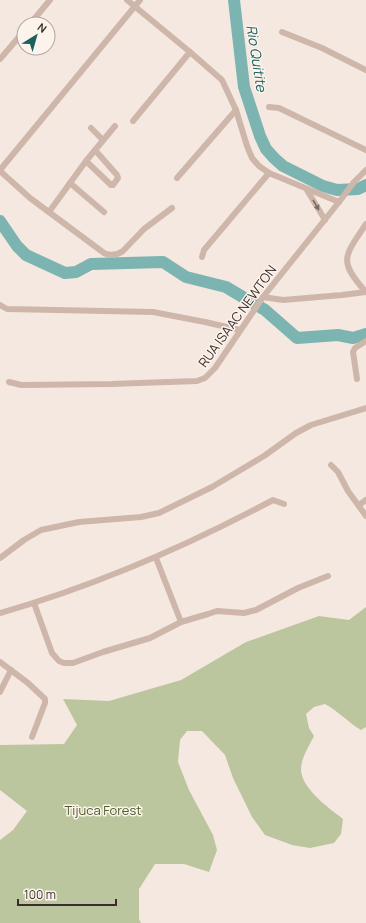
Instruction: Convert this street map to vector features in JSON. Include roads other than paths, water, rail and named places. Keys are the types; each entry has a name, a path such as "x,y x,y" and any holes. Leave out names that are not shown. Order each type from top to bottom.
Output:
{"street":[{"path":"37,16 50,0"},
{"path":"127,0 222,80 236,110 252,158 259,166 268,173 307,190 341,200"},
{"path":"140,0 0,171 17,187 49,212 104,253 111,255 123,251 144,229 172,208"},
{"path":"282,32 322,48 366,70"},
{"path":"0,59 16,40"},
{"path":"133,121 190,52"},
{"path":"269,107 279,108 366,150"},
{"path":"177,178 236,110"},
{"path":"49,212 86,161 115,126"},
{"path":"91,128 103,140"},
{"path":"86,161 111,185 115,183 118,178 117,175 95,150"},
{"name":"RUA ISAAC NEWTON","path":"9,382 21,385 201,381 215,368 261,299 354,182 366,170"},
{"path":"202,258 204,250 268,173"},
{"path":"70,183 104,212"},
{"path":"307,190 325,220"},
{"path":"366,224 348,252 347,262 349,271 366,292"},
{"path":"261,299 283,300 366,292"},
{"path":"0,305 7,309 153,312 240,330"},
{"path":"357,379 353,352 355,348 366,340"},
{"path":"0,558 24,540 41,530 79,522 145,516 159,513 212,487 264,456 296,433 311,425 366,408"},
{"path":"331,465 338,472 348,491 366,516"},
{"path":"0,613 112,576 156,558 231,523 272,500 284,504"},
{"path":"359,505 366,500"},
{"path":"156,558 181,622"},
{"path":"34,603 52,653 64,663 73,663 150,638 181,622 217,611 244,613 256,610 298,588 328,576"},
{"path":"0,662 45,699 45,703 32,737"},
{"path":"0,692 11,670"}],"waterway":[{"name":"Rio Quitite","path":"234,0 244,87 260,136 266,149 283,166 323,186 337,190 358,189 366,185"},
{"path":"0,221 17,246 26,255 65,273 76,272 91,264 163,262 186,277 226,287 265,310 297,338 338,335 353,338 366,334"}],"park label":[{"name":"Tijuca Forest","path":"103,810"}]}
